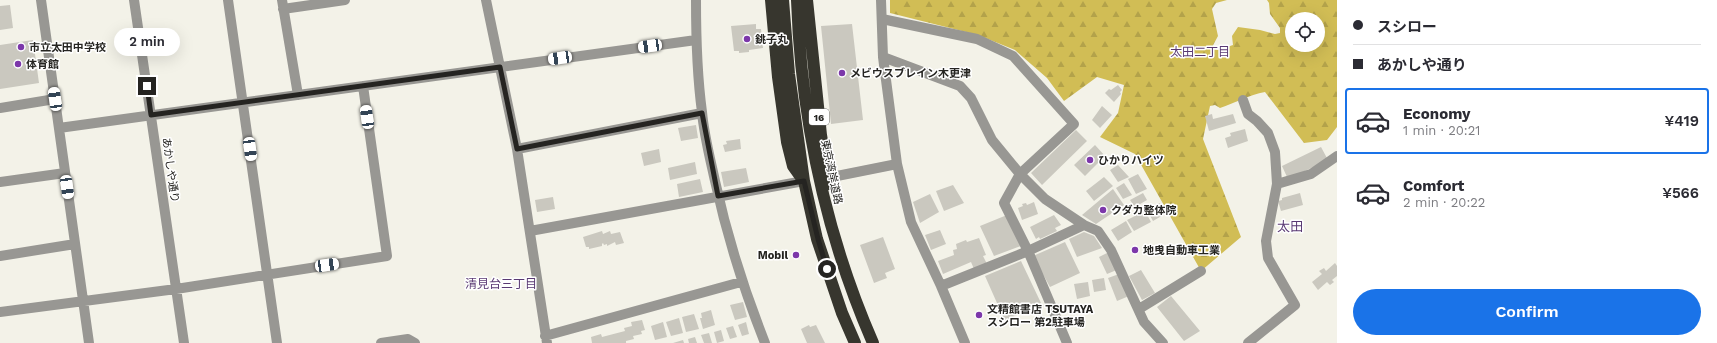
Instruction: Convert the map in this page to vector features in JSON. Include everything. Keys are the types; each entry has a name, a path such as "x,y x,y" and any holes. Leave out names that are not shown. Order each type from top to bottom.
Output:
{"highway":[{"name":"16","path":"771,0 778,77 787,142 793,166 804,181"},
{"name":"16","path":"783,0 789,74 797,140 804,181 818,239 842,313 855,343"},
{"name":"東京湾岸道路","path":"797,0 802,71 811,136 833,233 853,294 874,343"},
{"name":"16","path":"807,0 821,134 831,195 833,233"}],"street":[{"path":"41,0 89,343"},
{"name":"あかしや通り","path":"134,0 184,343"},
{"path":"228,0 277,343"},
{"path":"298,95 282,4 345,0"},
{"path":"486,0 517,149 546,341 742,282"},
{"path":"696,0 696,40 702,113 718,196 742,282 765,343"},
{"path":"881,0 883,57 897,164 911,222 941,286 965,343"},
{"path":"882,19 977,39 1012,56 1074,124 1020,174 1004,203 1028,251 1067,343"},
{"path":"59,128 696,40"},
{"path":"883,57 960,86 972,98 992,140 1020,174 1045,199 1084,225 1098,231 1111,250 1144,322 1163,343"},
{"path":"0,312 176,288 387,256 363,86"},
{"path":"0,108 55,99"},
{"path":"1243,100 1248,114 1268,133 1275,152 1277,184 1266,242 1268,258 1295,305 1248,343"},
{"path":"517,149 702,113"},
{"path":"1277,184 1311,174 1337,156"},
{"path":"828,178 897,164"},
{"path":"0,182 65,173"},
{"path":"530,231 804,181"},
{"path":"941,286 1028,251 1084,225"},
{"path":"0,256 75,244"},
{"path":"1139,309 1201,270"},
{"path":"381,343 408,339 415,343"}],"green space":[{"path":"890,0 1227,0 1216,3 1212,9 1218,36 1211,49 1218,50 1233,45 1232,36 1238,27 1275,34 1280,33 1280,28 1270,14 1269,3 1267,0 1337,0 1337,127 1327,140 1304,143 1265,92 1220,108 1215,105 1210,106 1203,139 1241,237 1201,271 1135,154 1100,137 1118,113 1124,85 1097,77 1064,101 1047,78 1015,50 978,35 890,13"}],"building":[{"path":"10,5 13,28 0,30 0,6"},
{"name":"銚子丸","path":"756,24 756,29 761,29 763,48 749,50 749,52 739,53 739,51 734,51 731,26"},
{"name":"メビウスブレイン木更津","path":"852,24 863,120 831,124 821,26"},
{"name":"体育館","path":"33,40 39,83 0,89 0,45"},
{"path":"1118,85 1122,90 1120,92 1121,94 1114,102 1105,93 1109,89 1111,90"},
{"path":"1102,106 1112,115 1100,128 1092,120"},
{"path":"1212,114 1213,119 1233,114 1236,123 1209,131 1205,116"},
{"path":"696,125 698,138 681,141 678,128"},
{"path":"1245,129 1248,141 1228,148 1225,138 1231,136 1230,133"},
{"path":"1076,130 1087,141 1042,185 1031,173"},
{"path":"740,139 741,149 725,152 723,145 727,144 726,141"},
{"name":"ひかりハイツ","path":"1095,145 1105,156 1085,176 1074,165"},
{"path":"1321,147 1328,160 1288,179 1282,166"},
{"path":"659,149 661,162 644,166 641,153"},
{"path":"695,162 697,174 670,180 668,168"},
{"path":"1118,165 1129,177 1118,182 1110,170"},
{"path":"746,168 749,182 724,187 721,172"},
{"path":"1138,174 1147,189 1136,194 1128,179"},
{"path":"1104,177 1113,186 1094,201 1086,191"},
{"path":"700,179 703,192 679,197 677,184"},
{"path":"1124,183 1132,195 1123,199 1116,188"},
{"path":"953,185 964,203 944,211 936,191"},
{"name":"クダカ整体院","path":"1113,189 1124,205 1096,224 1082,215"},
{"path":"1143,193 1147,200 1135,207 1130,200"},
{"path":"1300,193 1303,205 1281,211 1278,201 1282,200 1282,198"},
{"path":"930,194 939,212 920,223 913,202"},
{"path":"553,197 555,209 537,212 535,200"},
{"path":"1034,202 1038,214 1022,220 1018,208 1023,206 1022,204 1026,203 1027,205"},
{"path":"1160,203 1165,214 1153,221 1147,210"},
{"path":"1145,211 1151,222 1134,231 1127,220"},
{"path":"1007,215 1021,246 994,256 980,226"},
{"path":"1054,215 1061,225 1055,228 1057,231 1040,239 1039,237 1036,239 1030,227"},
{"path":"1126,221 1132,232 1118,241 1111,230"},
{"path":"940,230 946,244 931,250 925,235"},
{"path":"602,231 603,234 610,231 611,234 620,232 624,243 616,245 615,242 607,246 607,244 604,245 603,243 602,246 589,249 589,247 586,247 583,237"},
{"path":"1084,232 1094,236 1102,248 1077,257 1069,239"},
{"path":"883,237 895,269 885,273 887,278 874,283 860,245"},
{"path":"979,238 986,255 983,256 987,264 974,269 971,262 943,274 938,261 954,255 953,250 957,249 956,244 966,240 967,242"},
{"path":"1065,242 1080,273 1050,287 1033,256"},
{"path":"1109,252 1119,269 1107,274 1099,257"},
{"path":"1021,261 1041,303 1005,321 985,276"},
{"path":"1335,263 1337,266 1337,276 1332,280 1334,282 1330,285 1327,282 1318,290 1312,282 1322,274 1319,271 1324,268 1326,271"},
{"path":"1141,270 1155,293 1142,300 1129,276"},
{"path":"1119,274 1129,296 1117,301 1108,278"},
{"path":"1104,278 1106,290 1094,292 1092,280"},
{"path":"1088,282 1090,296 1077,299 1074,284"},
{"path":"1171,296 1200,331 1184,341 1157,307"},
{"path":"743,302 747,317 735,320 730,305"},
{"path":"711,310 715,325 703,329 700,318 702,318 701,313"},
{"path":"694,314 699,329 686,332 682,317"},
{"path":"679,318 683,333 671,336 666,322"},
{"path":"642,320 645,330 641,331 642,334 633,336 634,339 626,341 626,343 592,343 591,337 601,334 602,337 625,331 624,328 632,326 631,322"},
{"path":"663,322 667,337 655,340 651,326"},
{"path":"746,322 749,334 742,336 738,325"},
{"path":"809,325 810,327 816,325 825,343 807,343 801,329"},
{"path":"733,326 737,337 730,339 726,328"},
{"path":"721,330 724,341 717,343 714,332"},
{"path":"709,333 712,343 704,343 701,335"},
{"path":"695,337 697,343 689,343 688,339"},
{"path":"683,340 684,343 673,343"}],"place":[{"name":"銚子丸","path":"747,39"},
{"name":"市立太田中学校","path":"21,47"},
{"name":"体育館","path":"18,64"},
{"name":"メビウスブレイン木更津","path":"842,73"},
{"name":"ひかりハイツ","path":"1090,160"},
{"name":"クダカ整体院","path":"1103,210"},
{"name":"地曵自動車工業","path":"1135,250"},
{"name":"Mobil","path":"796,255"},
{"name":"文精館書店 TSUTAYA スシロー 第2駐車場","path":"979,315"}],"district":[{"name":"太田二丁目","path":"1200,52"},
{"name":"太田","path":"1290,226"},
{"name":"清見台三丁目","path":"501,284"}],"route":[{"path":"147,86 151,115 500,67 517,149 702,113 718,196 804,181 827,269"}]}
